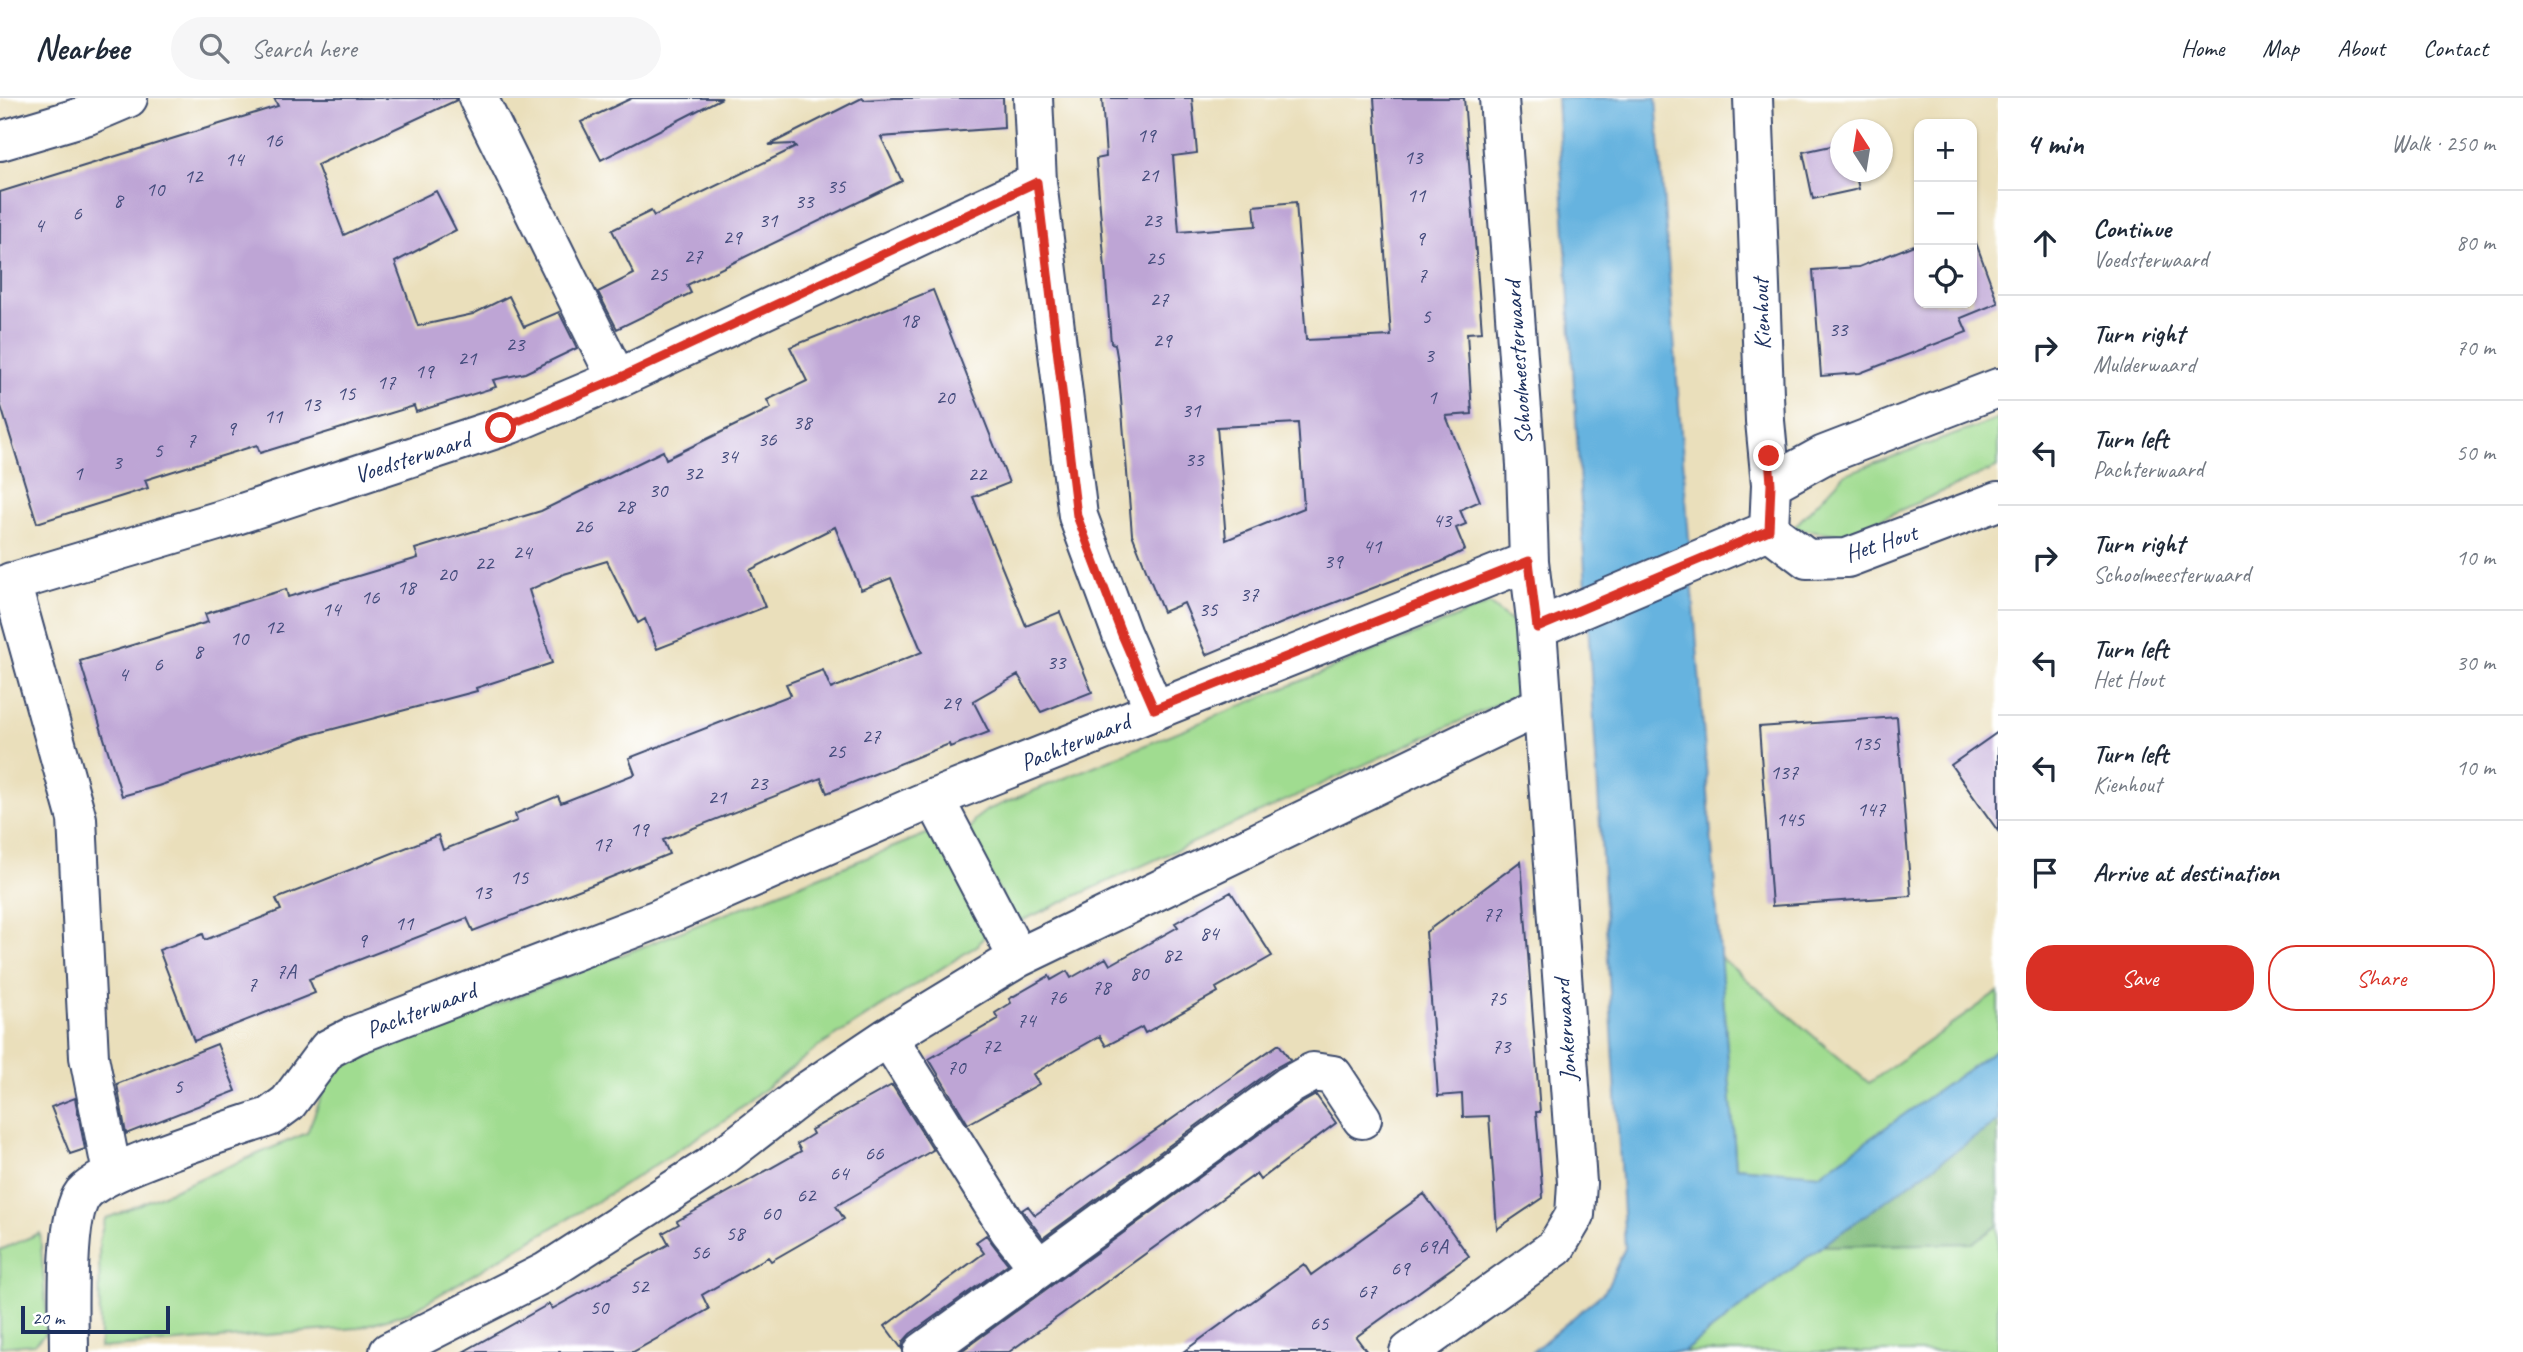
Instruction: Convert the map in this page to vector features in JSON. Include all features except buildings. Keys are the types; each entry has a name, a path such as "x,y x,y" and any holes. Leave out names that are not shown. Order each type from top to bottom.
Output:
{"street":[{"path":"0,141 88,115 128,98"},
{"path":"478,98 617,379"},
{"path":"1033,98 1037,182 1077,516 1122,635 1154,709"},
{"name":"Schoolmeesterwaard","path":"1499,98 1526,465 1529,561 1537,628"},
{"name":"Kienhout","path":"1753,98 1765,421 1771,484 1769,530"},
{"name":"Voedsterwaard","path":"5,584 221,520 501,428 617,379 1037,182"},
{"path":"1771,484 1824,455 1998,388"},
{"name":"Het Hout","path":"1769,530 1807,559 1847,558 1998,501"},
{"path":"1537,628 1769,530"},
{"name":"Pachterwaard","path":"69,1352 70,1232 83,1195 112,1173 269,1117 288,1103 328,1049 355,1035 658,919 934,799 1154,709 1529,561"},
{"path":"5,584 77,819 89,1057 112,1173"},
{"name":"Jonkerwaard","path":"1409,1352 1556,1247 1575,1215 1577,1182 1537,628"},
{"path":"389,1352 546,1272 708,1168 806,1092 888,1037 1018,958 1542,705"},
{"path":"934,799 1018,958"},
{"path":"888,1037 1009,1230 1039,1268"},
{"path":"923,1352 1288,1086 1313,1072 1332,1075 1362,1119"}],"green space":[{"path":"1998,419 1998,467 1844,535 1793,528 1845,474"},
{"path":"1489,604 1519,628 1515,696 1021,921 1009,910 969,833 974,820 987,810"},
{"path":"929,833 945,844 986,934 978,945 817,1048 729,1117 616,1190 410,1312 357,1328 100,1348 99,1241 105,1219 307,1133 332,1070"},
{"path":"1720,957 1869,1083 1998,992 1998,1048 1820,1174 1736,1167"},
{"path":"1998,1120 1998,1225 1973,1243 1822,1246"},
{"path":"1998,1225 1998,1352 1683,1352 1822,1246 1973,1243"},
{"path":"40,1233 47,1320 44,1335 34,1344 0,1347 0,1250"}],"water":[{"path":"1557,98 1656,98 1736,1167 1820,1174 1998,1048 1998,1121 1822,1246 1683,1352 1532,1352 1605,1291 1625,1248"}],"route":[{"path":"501,428 617,379 1037,182 1077,516 1122,635 1154,709 1529,561 1537,628 1769,530 1769,456"}]}
